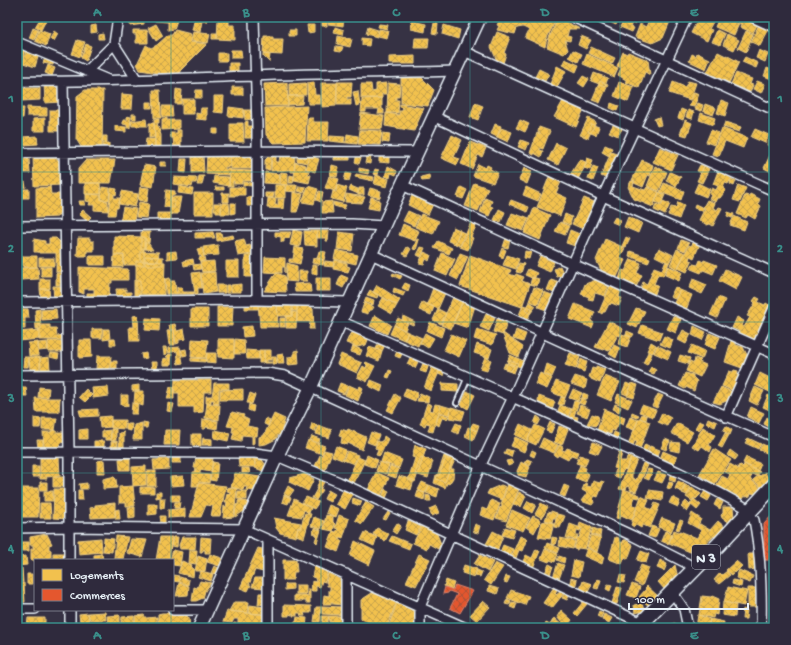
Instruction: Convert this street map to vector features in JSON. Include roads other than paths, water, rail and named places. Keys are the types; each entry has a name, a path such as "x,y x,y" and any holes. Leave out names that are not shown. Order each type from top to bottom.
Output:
{"main road":[{"name":"N 3","path":"642,626 677,599 752,516 774,485"},
{"name":"N 3","path":"642,626 696,568 752,516 774,500"}],"street":[{"path":"87,71 114,44 118,17"},
{"path":"254,17 257,151 257,300"},
{"path":"199,628 277,456 311,387 433,116 480,17"},
{"path":"573,17 774,110"},
{"path":"420,628 420,607 480,467 603,196 687,17"},
{"path":"752,17 774,27"},
{"path":"17,42 110,81"},
{"path":"114,44 137,80"},
{"path":"464,51 774,191"},
{"path":"17,81 110,81 454,71"},
{"path":"63,82 69,452 69,559"},
{"path":"433,116 603,196 774,273"},
{"path":"17,152 417,152"},
{"path":"402,185 572,264 774,354"},
{"path":"17,226 352,224 384,226"},
{"path":"371,254 726,417 774,437"},
{"path":"17,302 257,300 349,302"},
{"path":"726,417 774,308"},
{"path":"340,321 513,397 680,473 734,500 752,516 759,546 761,628"},
{"path":"17,375 267,373 285,376 480,467 633,536 696,568"},
{"path":"17,452 255,453 277,456 451,534 642,626"},
{"path":"17,528 69,527 244,529 466,628"},
{"path":"268,540 268,628"},
{"path":"346,574 346,628"},
{"path":"677,599 684,609 688,628"},
{"path":"17,609 34,609"},
{"path":"174,610 208,610"},
{"path":"70,611 70,628"}],"lane":[{"path":"457,403 468,377"}]}
